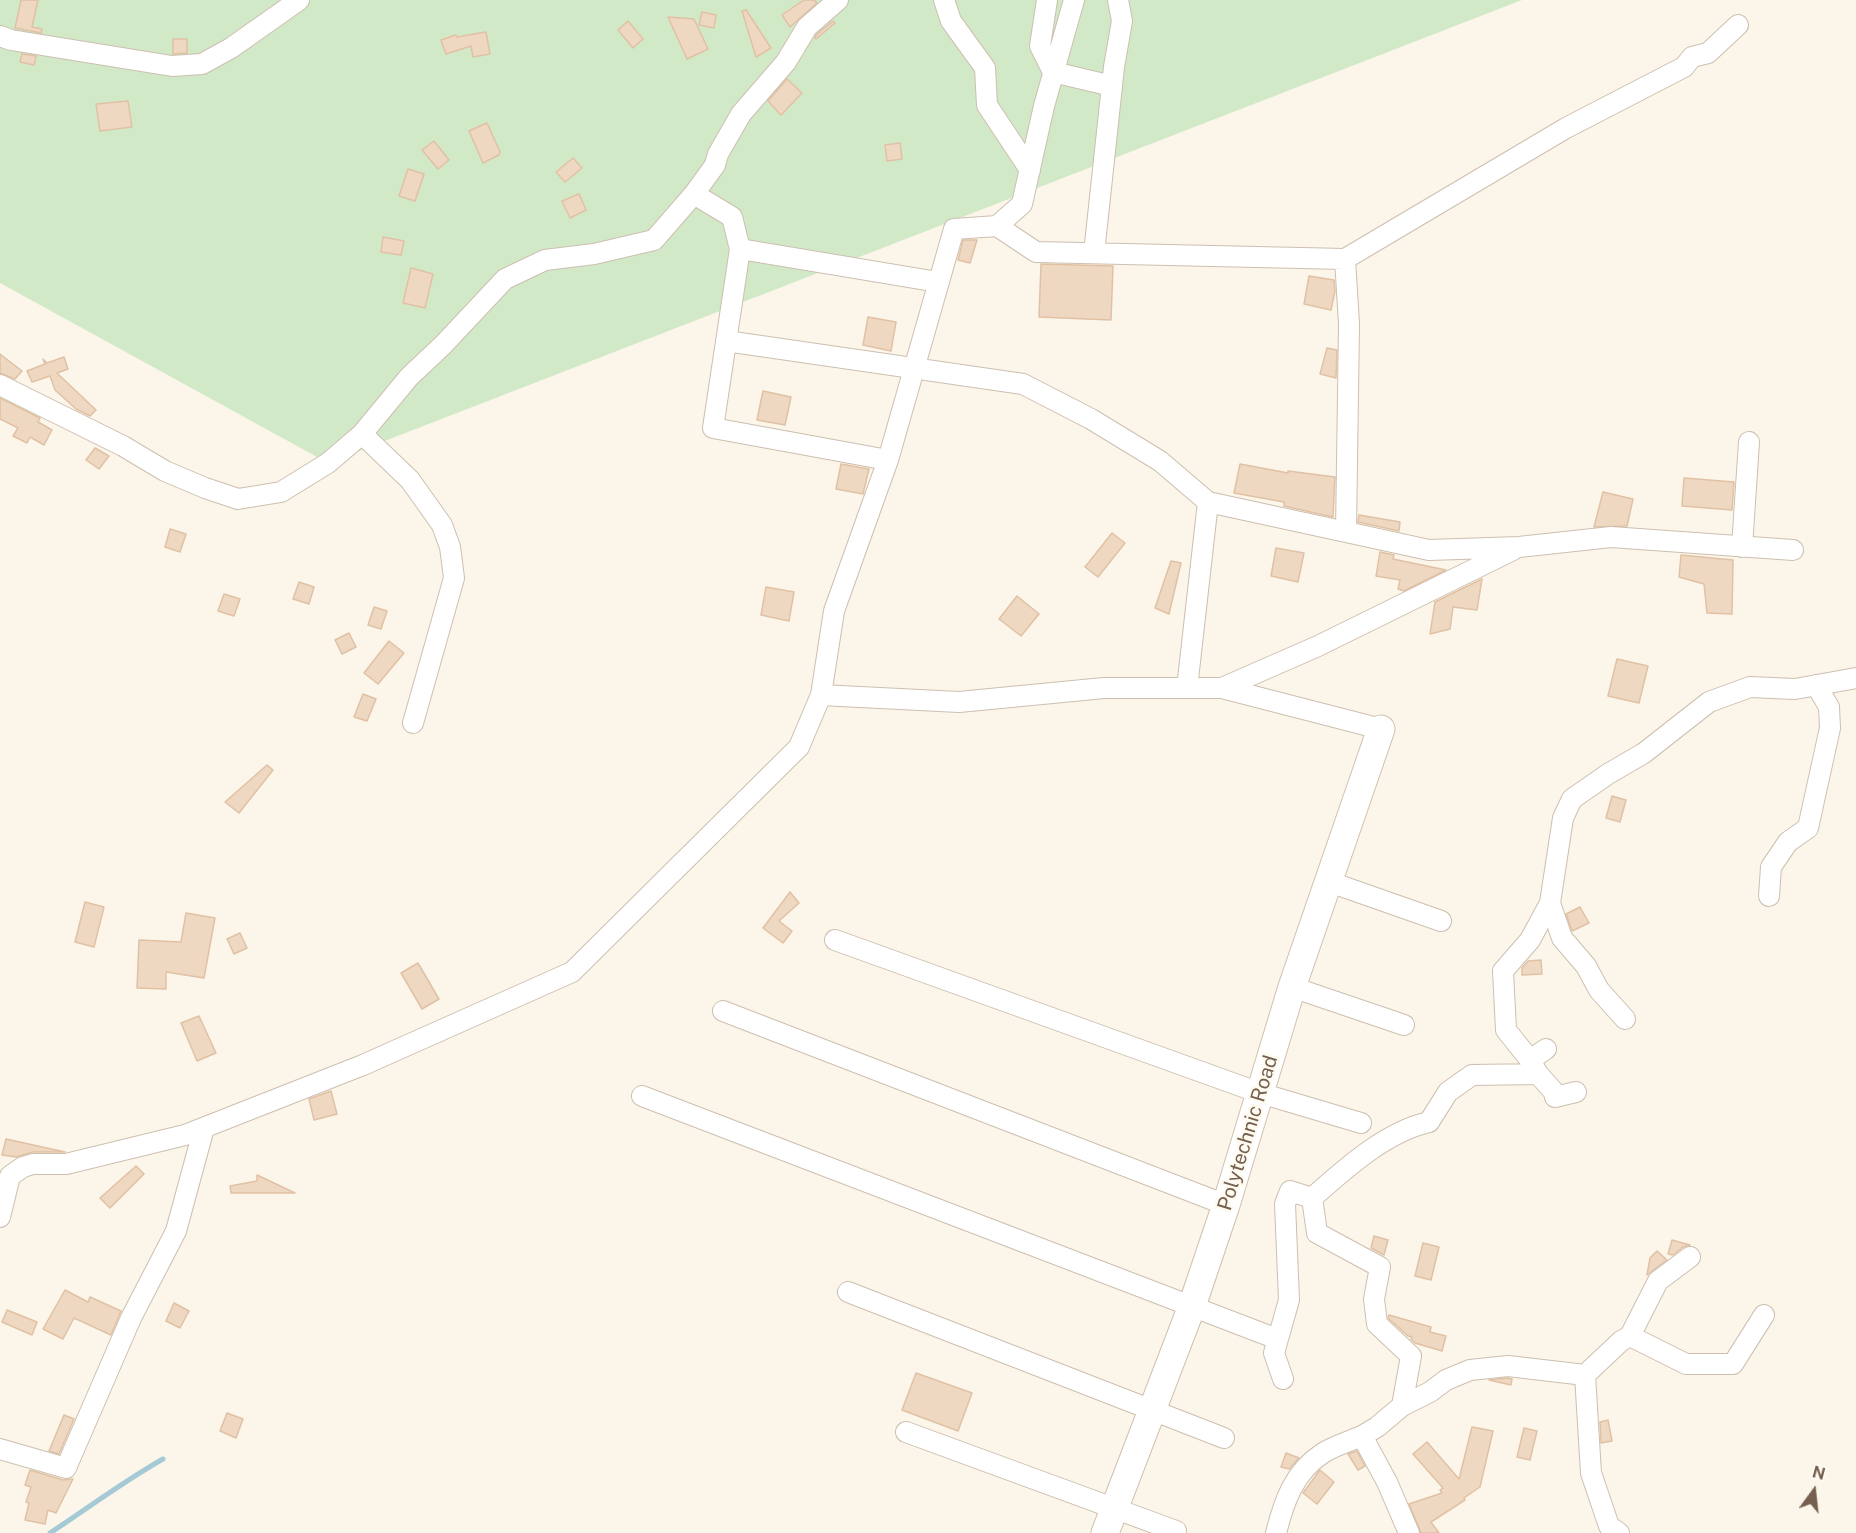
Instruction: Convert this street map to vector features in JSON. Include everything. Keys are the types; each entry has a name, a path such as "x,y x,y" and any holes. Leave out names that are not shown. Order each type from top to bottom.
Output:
{"street":[{"path":"0,36 11,40 172,66 202,64 231,48 299,0"},
{"path":"0,385 123,446 165,471 205,488 238,499 281,492 328,463 362,434 409,377 443,345 505,279 545,260 594,254 654,240 694,194 715,165 718,154 741,114 786,62 807,27 838,0"},
{"path":"944,0 951,21 985,68 987,105 1030,170"},
{"path":"1047,0 1040,46 1053,72"},
{"path":"0,1216 10,1176 23,1167 33,1164 66,1164 185,1135 363,1065 572,972 799,747 821,695 834,611 888,460 954,229 997,226 1022,204 1053,72 1074,0"},
{"path":"1094,253 1112,86 1122,21 1118,0"},
{"path":"997,226 1036,252 1345,259 1566,128 1684,66 1692,57 1708,53 1738,25"},
{"path":"1053,72 1112,86"},
{"path":"694,194 732,217 740,249 713,429 888,460"},
{"path":"740,249 938,282"},
{"path":"1345,259 1349,324 1346,532"},
{"path":"726,341 1023,384 1092,419 1160,461 1208,502 1429,550 1519,547 1611,537 1793,550"},
{"path":"362,434 410,480 442,525 450,547 454,578 413,723"},
{"path":"1742,547 1749,442"},
{"path":"1187,688 1208,502"},
{"path":"1222,688 1318,645 1519,547"},
{"path":"1576,1092 1555,1097 1538,1061 1506,1030 1503,971 1530,940 1550,903 1563,818 1572,799 1644,753 1709,702 1750,687 1795,689 1856,678"},
{"path":"1769,896 1771,867 1788,842 1808,828 1830,728 1829,707 1816,685"},
{"path":"821,695 959,702 1104,688 1222,688 1381,729"},
{"name":"Polytechnic Road","path":"1110,1521 1192,1306 1226,1205 1292,987 1381,729"},
{"path":"1327,881 1441,921"},
{"path":"1550,903 1562,938 1586,966 1599,990 1626,1019"},
{"path":"834,940 1260,1093 1361,1123"},
{"path":"1292,987 1404,1025"},
{"path":"723,1011 1226,1205"},
{"path":"1312,1198 1350,1164 1410,1127 1429,1122 1448,1092 1472,1075 1538,1061"},
{"path":"642,1096 1272,1337"},
{"path":"0,1449 66,1468 131,1318 176,1231 204,1128"},
{"path":"1283,1379 1274,1353 1289,1300 1285,1204 1290,1191 1312,1198"},
{"path":"1312,1198 1317,1233 1380,1267 1374,1299 1377,1324 1411,1356 1402,1406"},
{"path":"1619,1533 1609,1526 1591,1473 1585,1375 1612,1348 1630,1336 1658,1281 1690,1257"},
{"path":"848,1292 1224,1438"},
{"path":"1630,1336 1686,1364 1733,1364 1764,1315"},
{"path":"1276,1533 1284,1501 1302,1471 1323,1453 1362,1436 1402,1406 1430,1392 1446,1380 1470,1370 1508,1366 1585,1375"},
{"path":"906,1432 1110,1521 1176,1531"},
{"path":"1362,1436 1387,1482 1409,1533"}],"green space":[{"path":"0,0 1522,0 328,463 0,283"}],"building":[{"path":"21,0 38,0 32,27 42,29 41,33 15,28"},
{"path":"804,0 814,0 817,3 790,27 782,15"},
{"path":"746,10 771,48 756,57 742,11"},
{"path":"702,12 716,15 714,28 699,25"},
{"path":"668,17 694,19 708,49 687,59"},
{"path":"628,21 643,39 633,48 618,30"},
{"path":"833,21 835,23 815,38 816,35"},
{"path":"486,32 490,54 473,57 471,46 446,54 441,40 456,35 457,37"},
{"path":"173,39 187,39 187,53 173,54"},
{"path":"22,54 36,56 34,65 20,62"},
{"path":"787,79 802,93 781,115 768,101"},
{"path":"128,101 132,127 100,131 96,104"},
{"path":"487,123 500,152 499,155 483,163 469,131"},
{"path":"434,141 449,160 438,169 422,150"},
{"path":"900,143 902,159 887,161 885,145"},
{"path":"573,158 582,168 565,182 556,172"},
{"path":"408,169 424,174 415,201 399,196"},
{"path":"579,194 586,210 570,218 562,201"},
{"path":"383,237 404,241 401,255 381,252"},
{"path":"963,240 977,240 970,263 958,260"},
{"path":"1041,264 1113,266 1111,320 1039,317"},
{"path":"411,268 433,274 425,308 403,303"},
{"path":"1309,276 1334,280 1335,291 1331,310 1304,304"},
{"path":"868,317 896,322 891,351 863,345"},
{"path":"1327,348 1337,350 1336,378 1320,374"},
{"path":"0,354 22,371 15,379 0,373"},
{"path":"64,357 68,369 57,373 96,410 90,416 76,409 55,390 50,376 32,382 27,371 45,364 43,359 47,363"},
{"path":"763,391 791,397 785,425 757,420"},
{"path":"0,398 40,418 38,422 52,430 44,445 30,437 27,443 13,436 18,428 0,419"},
{"path":"95,448 109,456 99,469 86,460"},
{"path":"841,464 869,469 863,494 836,489"},
{"path":"1240,464 1288,473 1288,471 1335,477 1333,517 1284,506 1284,502 1234,493"},
{"path":"1684,478 1734,482 1732,510 1682,506"},
{"path":"1603,492 1633,499 1627,526 1594,527"},
{"path":"1359,515 1400,522 1399,531 1358,522"},
{"path":"170,529 186,534 180,552 165,547"},
{"path":"1112,533 1125,543 1098,577 1085,567"},
{"path":"1276,548 1304,553 1298,582 1271,576"},
{"path":"1380,552 1394,555 1393,559 1446,570 1404,591 1398,589 1400,580 1376,576"},
{"path":"1681,555 1733,560 1732,614 1707,613 1704,584 1679,577"},
{"path":"1171,561 1181,563 1169,614 1155,608"},
{"path":"1482,579 1477,610 1453,607 1450,629 1430,634 1435,602"},
{"path":"299,582 314,587 309,604 293,599"},
{"path":"766,587 794,592 789,621 761,615"},
{"path":"224,594 240,599 234,616 218,611"},
{"path":"1017,596 1039,614 1021,636 999,619"},
{"path":"374,607 387,611 381,629 368,625"},
{"path":"349,633 356,647 342,654 335,640"},
{"path":"389,641 404,653 378,684 364,673"},
{"path":"1617,659 1648,666 1639,703 1608,696"},
{"path":"363,694 376,699 367,721 354,717"},
{"path":"267,765 273,770 239,813 225,802"},
{"path":"1612,796 1626,800 1620,822 1606,818"},
{"path":"790,892 799,903 779,921 792,931 783,943 763,928"},
{"path":"85,902 104,907 94,947 75,942"},
{"path":"1580,907 1589,923 1572,931 1566,914"},
{"path":"186,913 215,918 204,978 166,972 166,989 137,988 139,940 181,942"},
{"path":"240,933 247,948 234,954 227,939"},
{"path":"1541,960 1542,974 1522,975 1522,968 1528,961"},
{"path":"418,963 439,999 422,1009 401,973"},
{"path":"199,1016 216,1053 197,1061 181,1023"},
{"path":"331,1091 337,1114 314,1120 309,1099"},
{"path":"6,1139 65,1152 33,1152 16,1157 2,1155"},
{"path":"136,1166 144,1174 110,1208 100,1198"},
{"path":"257,1175 295,1193 231,1193 230,1186 257,1181"},
{"path":"1374,1236 1388,1240 1384,1255 1371,1248"},
{"path":"1672,1240 1690,1245 1683,1247 1673,1255 1668,1254"},
{"path":"1423,1243 1439,1247 1431,1280 1415,1276"},
{"path":"1657,1251 1667,1260 1647,1275 1650,1258"},
{"path":"65,1290 88,1302 90,1297 121,1311 111,1335 74,1318 63,1339 43,1329"},
{"path":"174,1303 189,1311 180,1328 166,1321"},
{"path":"7,1310 37,1322 32,1335 2,1322"},
{"path":"1389,1315 1431,1327 1430,1332 1446,1336 1442,1351 1415,1343 1412,1337 1388,1318"},
{"path":"916,1373 972,1393 958,1431 902,1410"},
{"path":"1512,1379 1511,1385 1489,1380"},
{"path":"227,1413 243,1419 236,1438 220,1431"},
{"path":"64,1415 74,1419 59,1454 49,1451"},
{"path":"1608,1420 1612,1441 1601,1443 1600,1422"},
{"path":"1472,1427 1493,1431 1480,1487 1464,1498 1465,1500 1431,1522 1439,1533 1421,1533 1409,1504 1442,1493 1440,1490 1443,1488 1413,1454 1427,1442 1459,1479"},
{"path":"1524,1428 1537,1431 1530,1460 1517,1457"},
{"path":"1357,1451 1365,1466 1358,1470 1348,1454"},
{"path":"1286,1453 1299,1458 1289,1469 1281,1467"},
{"path":"30,1470 63,1480 73,1479 56,1513 48,1510 45,1524 25,1520 29,1503 26,1502 31,1487 25,1485"},
{"path":"1320,1470 1334,1482 1317,1504 1303,1493"}],"waterway":[{"path":"50,1533 120,1485 163,1459"}]}
